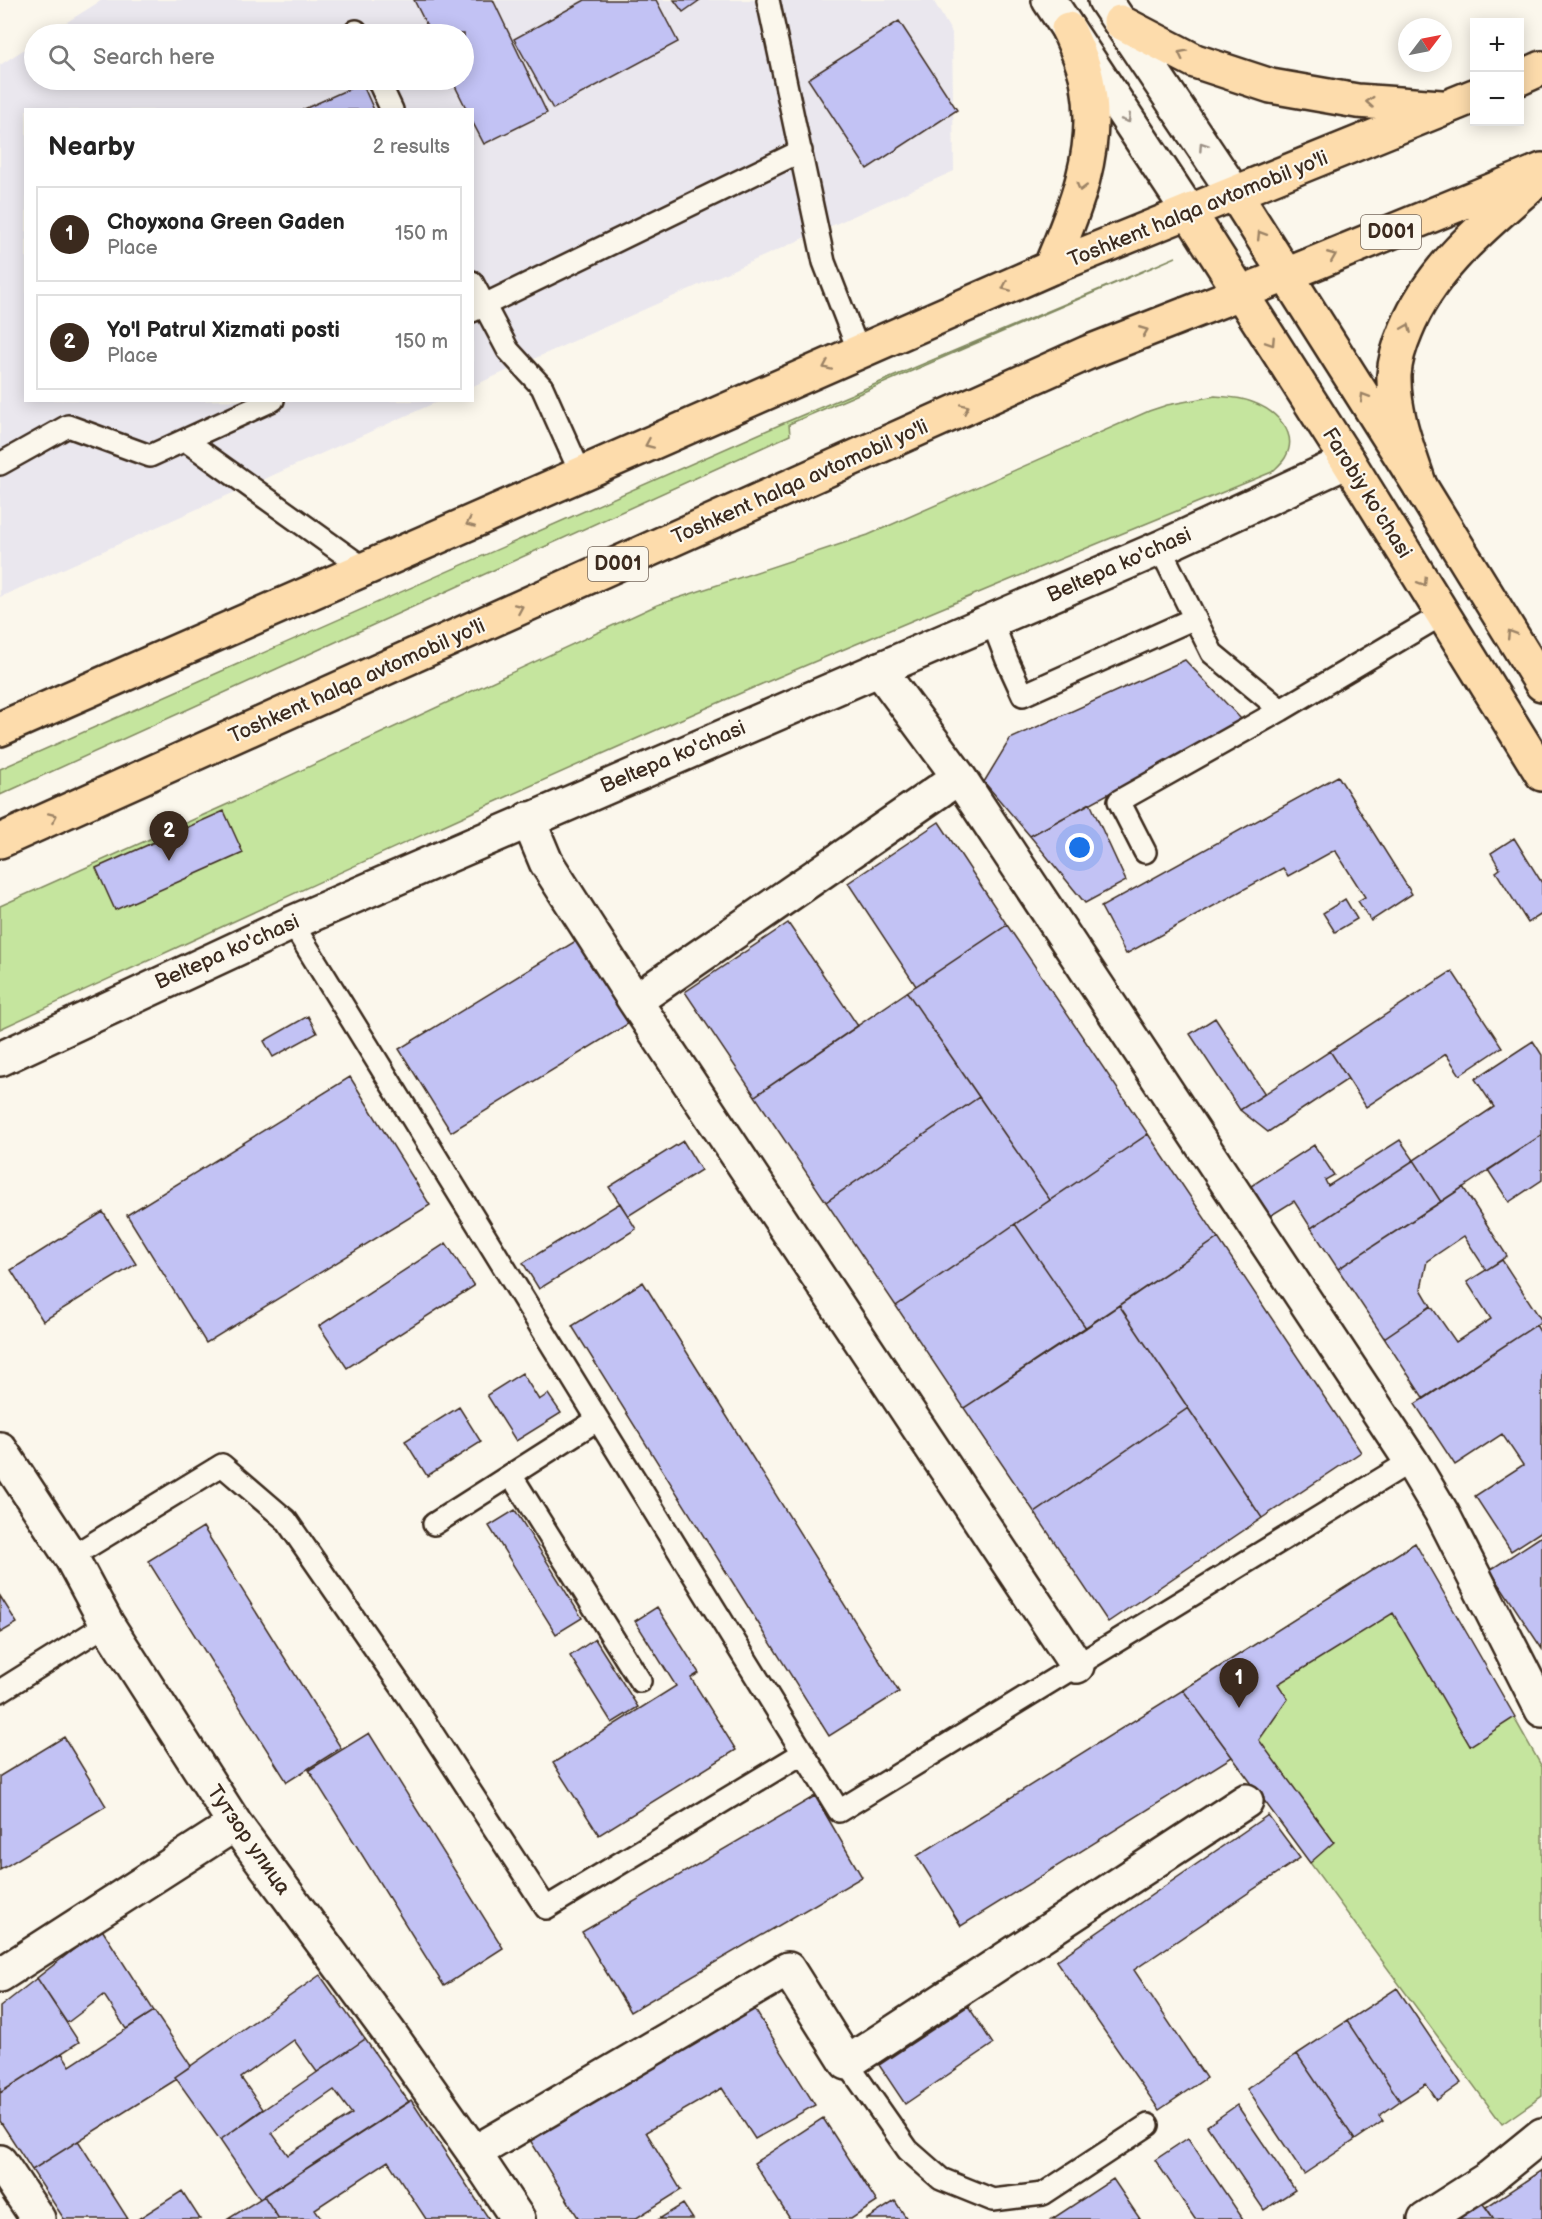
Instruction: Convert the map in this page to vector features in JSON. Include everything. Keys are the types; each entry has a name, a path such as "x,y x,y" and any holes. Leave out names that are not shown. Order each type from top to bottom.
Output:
{"main road":[{"path":"1113,11 1195,61 1270,86 1357,101 1462,102"},
{"path":"1050,268 1079,197 1087,167 1091,138 1088,84 1068,29"},
{"path":"1524,76 1542,68"},
{"name":"Toshkent halqa avtomobil yo'li","path":"0,729 1050,268 1462,102"},
{"name":"Toshkent halqa avtomobil yo'li","path":"0,841 1088,353 1542,170"},
{"path":"1420,486 1402,431 1397,402 1394,374 1402,339 1416,306 1438,274 1480,229 1542,175"},
{"path":"1235,194 1542,684"},
{"name":"Farobiy ko'chasi","path":"1189,212 1348,461 1542,774"}],"street":[{"path":"1049,0 1189,212"},
{"path":"1113,11 1235,194"},
{"name":"Beltepa ko'chasi","path":"0,1059 292,923 528,819 1160,548 1348,461"},
{"path":"879,669 959,777 1410,1461 1443,1515 1542,1710"},
{"path":"635,1001 959,777"},
{"path":"528,819 546,862 635,1001 1077,1666"},
{"name":"Тутзор улица","path":"0,1449 71,1557 107,1624 235,1824 388,2031 518,2219"},
{"path":"474,2153 788,1969 847,2063 1246,1801"},
{"path":"0,1975 235,1824"},
{"path":"1425,2219 1489,2178 1542,2135"},
{"path":"0,2162 38,2219"}],"lane":[{"path":"768,0 824,262 859,352"},
{"path":"383,90 391,108"},
{"path":"478,308 801,151"},
{"path":"474,291 478,308 508,350 542,387 581,474"},
{"path":"0,464 68,426 150,456 269,402"},
{"path":"185,440 365,569"},
{"path":"1160,548 1212,653 1281,710"},
{"path":"1145,852 1119,801 1281,710 1443,614"},
{"path":"992,621 1023,695 1195,618"},
{"path":"292,923 839,1811 1410,1461"},
{"path":"434,1524 597,1420"},
{"path":"71,1557 222,1466 286,1520 408,1696 546,1908 803,1753"},
{"path":"511,1475 640,1682"},
{"path":"0,1691 107,1624"},
{"path":"847,2063 908,2150 941,2179 993,2200 1043,2194 1148,2124"}],"shaded area":[{"path":"102,0 933,0 952,33 954,171 474,386 474,108 24,108 24,402 437,402 0,597 0,65 24,49 24,90 474,90 474,24 64,24"}],"green space":[{"path":"1176,257 789,424 790,435 0,795 0,769 786,422"},
{"path":"1215,396 1252,402 1269,411 1283,424 1287,431 1289,449 1284,460 1272,472 718,703 448,823 0,1029 0,906 246,796 657,605 868,535 1149,411 1167,405"},
{"path":"1415,1543 1542,1767 1542,2096 1502,2124 1183,1690"}],"building":[{"path":"414,0 493,0 547,113 484,144 474,125 474,108 466,108 457,90 474,90 474,24 426,24"},
{"path":"585,0 656,0 678,42 553,109 514,39"},
{"path":"674,0 700,0 683,12"},
{"path":"899,21 957,110 867,169 808,79"},
{"path":"346,90 365,90 373,108 306,108"},
{"path":"1185,660 1243,721 1030,836 984,782 1010,739"},
{"path":"1338,776 1412,894 1371,921 1358,901 1365,897 1335,850 1288,876 1283,868 1126,954 1101,907"},
{"path":"1090,803 1126,881 1085,903 1030,836"},
{"path":"224,811 243,853 115,910 96,868"},
{"path":"939,822 1007,925 916,986 848,883"},
{"path":"1514,838 1542,883 1542,914 1528,923 1496,872 1500,869 1491,853"},
{"path":"1345,899 1357,919 1335,932 1323,913"},
{"path":"788,923 858,1026 755,1096 685,992"},
{"path":"1007,925 1148,1134 1050,1200 907,992"},
{"path":"579,939 631,1022 451,1132 399,1049"},
{"path":"1452,971 1502,1047 1460,1075 1446,1054 1366,1107 1330,1051"},
{"path":"907,992 979,1097 826,1202 755,1096"},
{"path":"308,1016 317,1033 273,1057 264,1041"},
{"path":"1215,1018 1265,1094 1240,1110 1190,1034"},
{"path":"1533,1041 1542,1055 1542,1135 1441,1202 1414,1160 1494,1107 1475,1079"},
{"path":"1330,1051 1348,1079 1268,1132 1240,1110"},
{"path":"350,1077 430,1205 206,1343 127,1215"},
{"path":"979,1097 1050,1200 896,1306 826,1202"},
{"path":"1148,1134 1218,1238 1086,1328 1015,1224"},
{"path":"1542,1135 1542,1180 1509,1202 1488,1170"},
{"path":"1400,1140 1414,1160 1311,1228 1294,1201 1270,1216 1251,1186 1314,1145 1334,1175 1325,1180 1328,1186"},
{"path":"683,1141 701,1170 628,1216 609,1187"},
{"path":"1414,1160 1441,1202 1338,1269 1311,1228"},
{"path":"1463,1187 1507,1256 1486,1270 1464,1236 1427,1261 1421,1289 1431,1306 1384,1338 1338,1269"},
{"path":"620,1203 636,1229 539,1289 523,1263"},
{"path":"103,1212 136,1264 43,1321 11,1270"},
{"path":"1015,1224 1086,1328 964,1408 896,1306"},
{"path":"1218,1238 1361,1452 1262,1518 1119,1305"},
{"path":"446,1243 474,1286 347,1368 319,1326"},
{"path":"1502,1260 1542,1321 1424,1399 1384,1338 1431,1306 1456,1342 1491,1319 1467,1282"},
{"path":"643,1282 899,1692 829,1736 572,1326"},
{"path":"1119,1305 1188,1408 1035,1513 964,1408"},
{"path":"1536,1325 1542,1335 1542,1531 1511,1551 1475,1496 1523,1465 1502,1434 1455,1465 1415,1404"},
{"path":"522,1373 539,1400 548,1394 561,1413 516,1441 487,1395"},
{"path":"459,1407 481,1442 427,1476 405,1441"},
{"path":"1188,1408 1262,1518 1108,1622 1035,1513"},
{"path":"515,1510 582,1618 556,1634 489,1526"},
{"path":"203,1527 341,1748 287,1782 148,1561"},
{"path":"1542,1536 1542,1649 1490,1570"},
{"path":"1415,1543 1515,1717 1470,1746 1393,1613 1278,1684 1288,1699 1259,1740 1334,1842 1310,1863 1183,1690"},
{"path":"0,1596 17,1623 0,1633"},
{"path":"657,1607 699,1673 691,1678 736,1750 599,1835 553,1763 676,1686 635,1621"},
{"path":"595,1639 638,1707 612,1723 570,1656"},
{"path":"1183,1690 1232,1757 961,1926 917,1856"},
{"path":"369,1733 503,1948 444,1986 309,1770"},
{"path":"64,1737 106,1806 0,1870 0,1776"},
{"path":"815,1796 862,1877 630,2012 582,1932"},
{"path":"1268,1815 1300,1858 1134,1970 1206,2078 1159,2110 1056,1961"},
{"path":"101,1928 154,2011 126,2029 104,1995 67,2023 37,1978"},
{"path":"320,1975 365,2039 317,2072 294,2040 241,2078 263,2109 220,2140 175,2077"},
{"path":"37,1978 79,2042 0,2093 0,2007"},
{"path":"1397,1988 1461,2083 1437,2100 1426,2084 1400,2101 1347,2021"},
{"path":"752,2005 815,2105 755,2139 722,2088 646,2132 681,2190 635,2219 579,2219 530,2140"},
{"path":"968,2006 993,2044 905,2104 879,2065"},
{"path":"154,2011 191,2066 175,2077 177,2079 32,2170 0,2121 0,2093 62,2053 70,2066"},
{"path":"1347,2021 1400,2101 1379,2116 1383,2121 1355,2140 1297,2054"},
{"path":"365,2039 409,2102 260,2199 220,2140","holes":["334,2090 352,2114 288,2155 272,2133"]},
{"path":"1297,2054 1355,2140 1304,2174 1247,2089"},
{"path":"411,2100 489,2219 426,2219 388,2161 315,2209 322,2219 279,2219 264,2196"},
{"path":"1237,2105 1295,2190 1264,2210 1207,2126"},
{"path":"823,2118 877,2202 851,2219 790,2219 754,2163"},
{"path":"1188,2138 1243,2219 1195,2219 1155,2160"},
{"path":"78,2141 128,2219 64,2219 32,2170"},
{"path":"1542,2170 1542,2219 1494,2219 1486,2207"},
{"path":"1113,2179 1140,2219 1052,2219"},
{"path":"182,2191 200,2219 138,2219"},
{"path":"264,2196 279,2219 228,2219 260,2199"},
{"path":"895,2201 907,2219 867,2219"},
{"path":"1481,2201 1494,2219 1454,2219"},
{"path":"683,2204 693,2219 659,2219"}],"place":[{"name":"Yo'l Patrul Xizmati posti","path":"169,861"},
{"name":"Choyxona Green Gaden","path":"1239,1708"}]}
